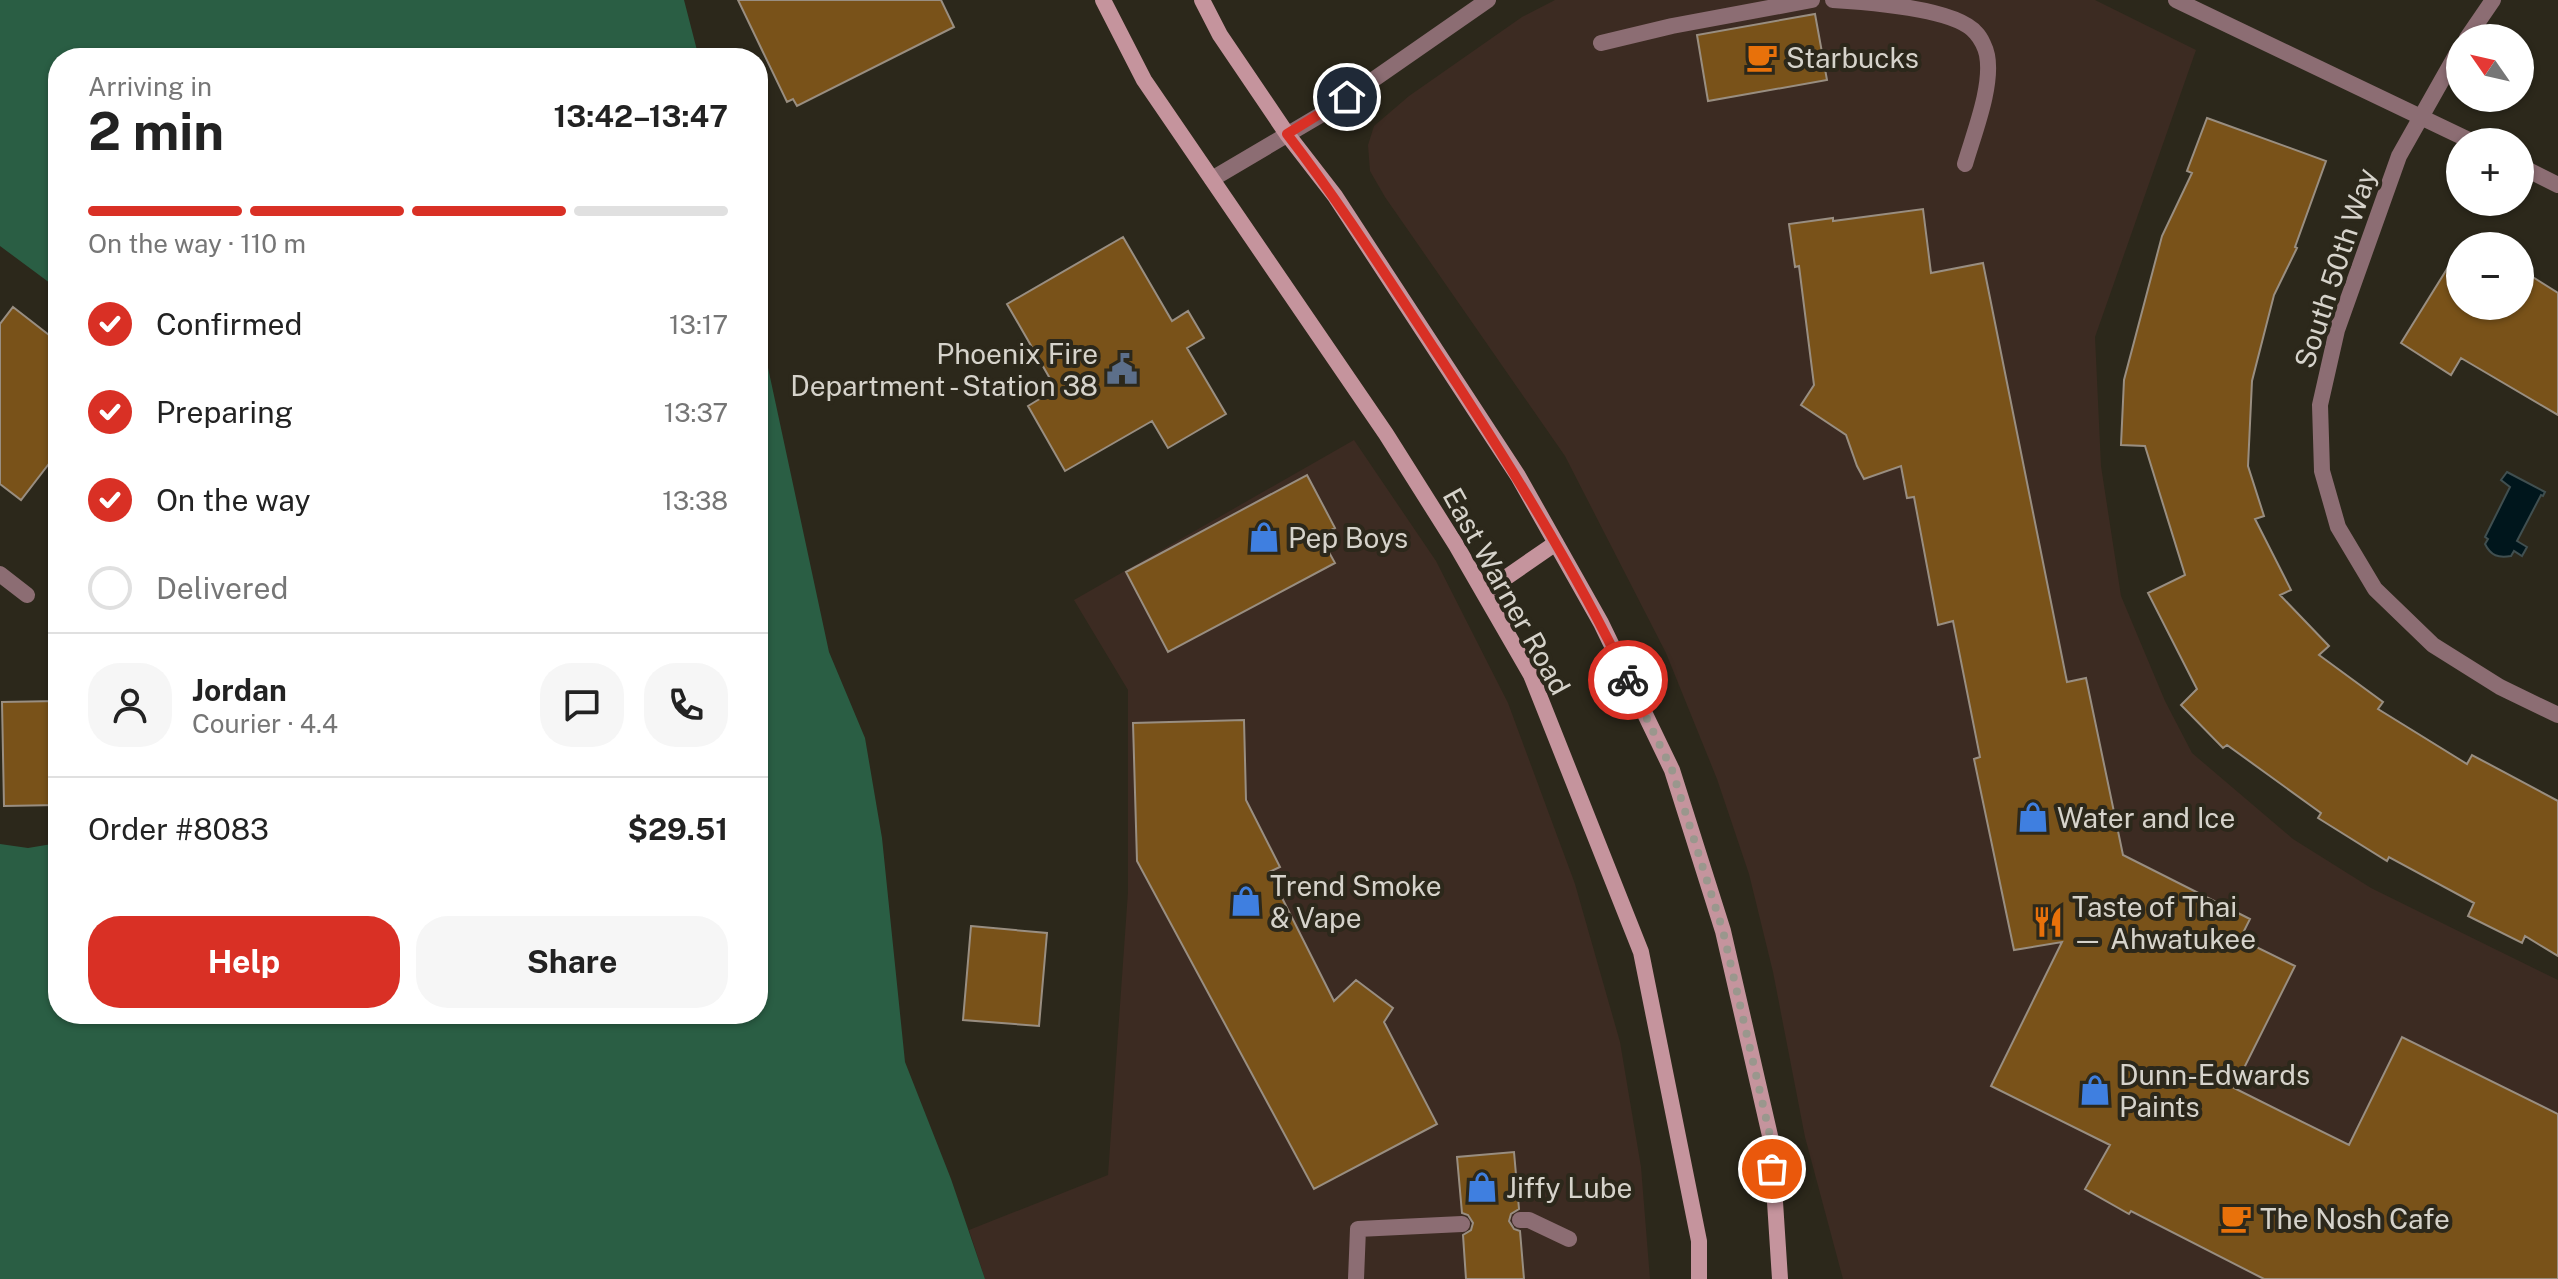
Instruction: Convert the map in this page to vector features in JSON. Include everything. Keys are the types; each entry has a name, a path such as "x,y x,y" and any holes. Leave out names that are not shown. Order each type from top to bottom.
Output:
{"main road":[{"name":"East Warner Road","path":"1103,0 1144,80 1386,434 1485,592 1531,675 1641,952 1699,1241 1699,1279"},
{"path":"1202,0 1220,35 1352,222 1518,476 1601,623 1672,770 1723,931 1771,1140 1780,1279"},
{"path":"1485,592 1556,543"}],"street":[{"path":"1212,179 1334,107 1488,0"},
{"path":"1601,43 1672,26 1812,0"},
{"path":"1833,0 1909,7 1960,21 1976,32 1987,53 1988,77 1965,164"},
{"path":"2176,0 2446,128"},
{"path":"2477,24 2493,0"},
{"name":"South 50th Way","path":"2446,72 2399,156 2337,330 2320,405 2322,471 2338,527 2375,589 2433,645 2500,687 2558,715"},
{"path":"2534,173 2558,185"},
{"path":"0,574 27,595"},
{"path":"1520,1220 1529,1220 1569,1239"},
{"path":"1356,1279 1358,1229 1462,1224"}],"shaded area":[{"path":"1555,0 2095,0 2196,50 2095,337 2101,466 2121,596 2165,701 2192,753 2293,839 2371,888 2558,980 2558,1279 1843,1279 1805,1137 1773,972 1749,874 1717,779 1666,653 1565,456 1370,171 1368,145 1374,126 1409,96 1522,17"},
{"path":"1354,440 1436,561 1508,703 1575,884 1620,1042 1641,1167 1650,1279 985,1279 969,1230 1108,1175 1128,892 1128,690 1074,600"}],"green space":[{"path":"0,0 684,0 696,48 48,48 48,282 0,246"},
{"path":"768,368 829,652 865,738 882,838 905,1062 951,1179 985,1279 0,1279 0,844 28,848 48,845 48,1024 768,1024"}],"water":[{"path":"2507,472 2545,492 2517,541 2527,547 2522,556 2514,551 2511,556 2495,555 2485,544 2488,539 2485,537 2510,487 2501,480"}],"building":[{"path":"738,0 941,0 954,27 797,106 793,99 787,102 768,62 768,48 761,48"},
{"name":"Starbucks","path":"1815,14 1827,80 1708,101 1697,35"},
{"path":"2207,118 2326,161 2297,248 2274,295 2252,381 2248,466 2264,516 2255,519 2291,590 2280,595 2329,646 2319,655 2383,702 2378,709 2467,764 2472,755 2558,801 2558,956 2525,936 2522,943 2468,916 2474,903 2389,857 2387,861 2318,818 2321,813 2227,745 2223,748 2181,705 2197,689 2148,593 2185,575 2145,446 2121,445 2124,380 2162,236 2192,173 2187,171"},
{"path":"1923,209 1931,273 1983,263 2067,682 2086,678 2123,855 2250,919 2240,939 2295,966 2234,1088 2349,1145 2402,1037 2558,1114 2558,1279 2264,1279 2131,1211 2129,1214 2085,1189 2110,1145 1991,1086 2062,942 2014,950 1974,759 1980,757 1953,621 1938,625 1914,497 1907,498 1901,466 1864,479 1846,435 1801,405 1814,385 1799,266 1795,267 1789,224"},
{"name":"Phoenix Fire Department - Station 38","path":"1123,237 1172,321 1188,311 1204,338 1187,348 1226,414 1168,448 1152,421 1065,471 1028,406 1056,389 1007,304"},
{"path":"2446,271 2446,320 2534,320 2534,278 2558,293 2558,415 2461,358 2451,375 2401,343"},
{"path":"13,307 48,334 48,465 21,500 0,484 0,324"},
{"path":"1307,475 1335,528 1320,536 1335,563 1168,652 1126,572"},
{"path":"48,701 48,805 4,806 2,702"},
{"path":"1244,720 1246,800 1280,867 1269,872 1334,1001 1356,980 1393,1008 1384,1022 1437,1124 1314,1189 1137,861 1133,723"},
{"path":"971,926 1047,933 1039,1026 963,1020"},
{"path":"1514,1152 1519,1209 1511,1214 1509,1221 1514,1229 1520,1231 1524,1279 1466,1279 1463,1235 1471,1230 1473,1223 1468,1215 1462,1213 1457,1157"}],"way so far":[{"path":"1628,680 1672,770 1723,931 1771,1140 1772,1169"}],"place":[{"name":"Starbucks","path":"1762,57"},
{"name":"Phoenix Fire Department - Station 38","path":"1122,369"},
{"name":"Pep Boys","path":"1264,537"},
{"name":"Water and Ice","path":"2033,817"},
{"name":"Trend Smoke & Vape","path":"1246,901"},
{"name":"Taste of Thai — Ahwatukee","path":"2048,922"},
{"name":"Dunn-Edwards Paints","path":"2095,1090"},
{"name":"Jiffy Lube","path":"1482,1187"},
{"name":"The Nosh Cafe","path":"2236,1218"}],"route":[{"path":"1347,97 1287,134 1335,196 1518,476 1601,623 1628,680"}]}
